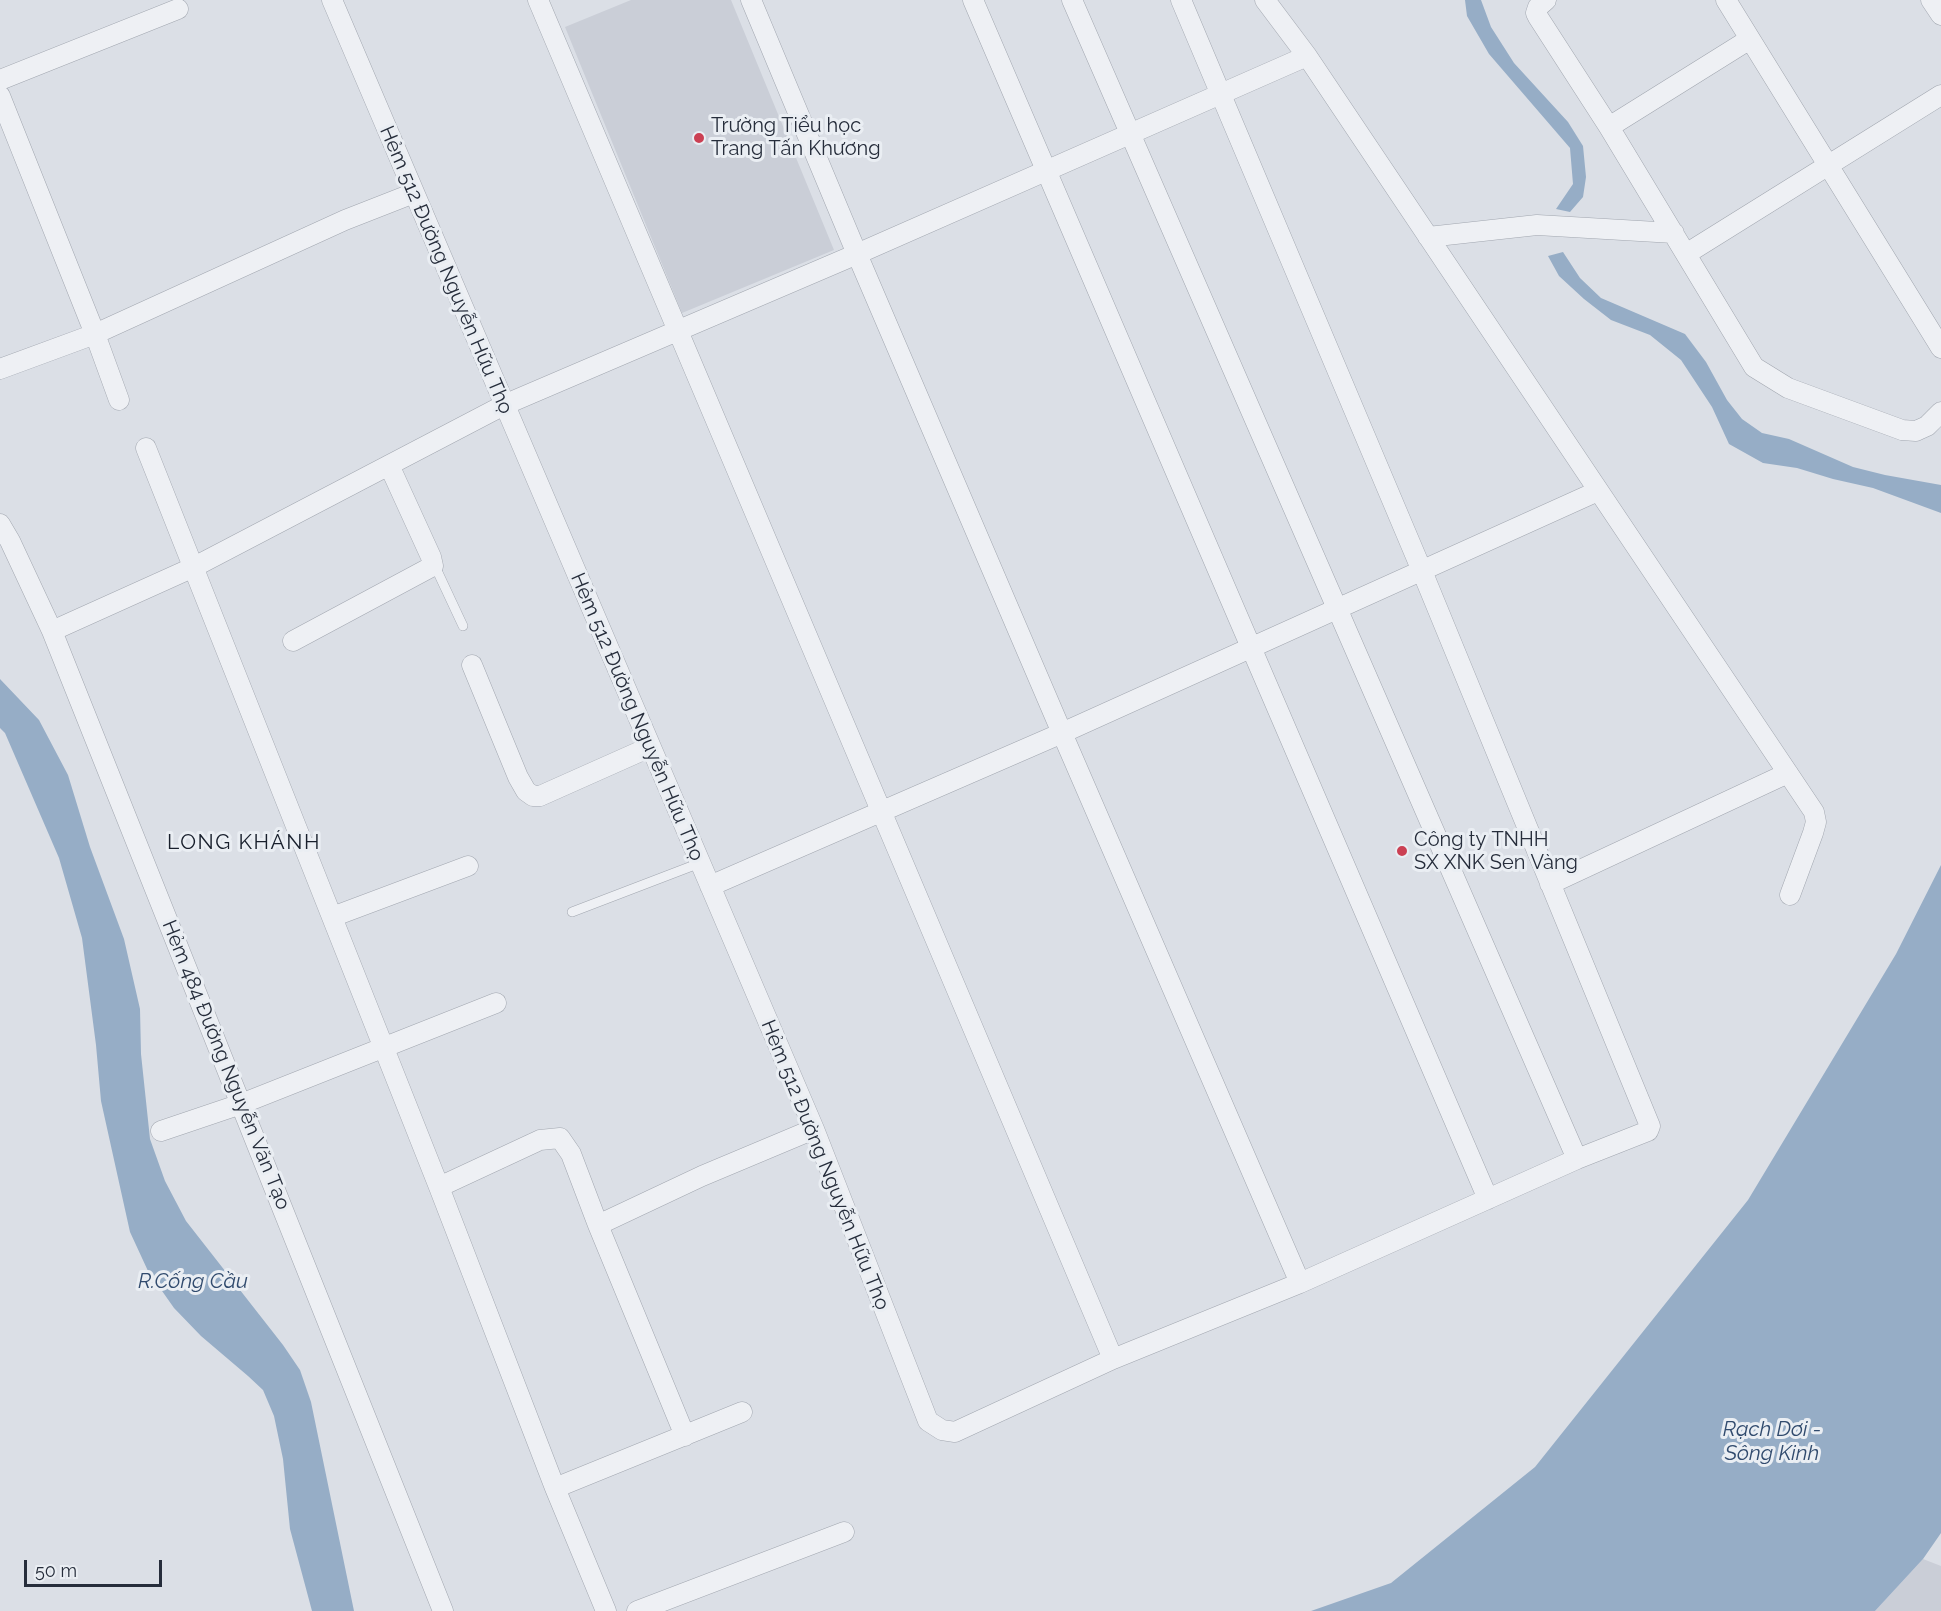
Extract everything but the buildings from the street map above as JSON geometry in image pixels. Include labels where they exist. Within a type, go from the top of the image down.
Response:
[{"type":"street","name":"Hẻm 512 Đường Nguyễn Hữu Thọ","points":[[332,0],[814,1129],[928,1421],[942,1430],[955,1431],[1113,1359]]},
{"type":"street","points":[[538,0],[676,331],[1113,1359],[1300,1283],[1577,1160],[1648,1131],[1650,1126],[1422,571],[1181,0]]},
{"type":"street","points":[[751,0],[857,254],[1300,1283]]},
{"type":"street","points":[[973,0],[1488,1199]]},
{"type":"street","points":[[1072,0],[1577,1160]]},
{"type":"street","points":[[1265,0],[1307,56],[1814,812],[1816,822],[1790,895]]},
{"type":"street","points":[[1546,0],[1538,7],[1536,13],[1674,233],[1754,367],[1788,388],[1902,430],[1916,431],[1927,426],[1941,412]]},
{"type":"street","points":[[1726,0],[1941,348]]},
{"type":"street","points":[[1931,0],[1941,15]]},
{"type":"street","points":[[0,80],[178,9]]},
{"type":"street","points":[[1608,127],[1750,39]]},
{"type":"street","points":[[52,631],[194,567],[504,405],[857,254],[1307,56]]},
{"type":"street","points":[[1686,254],[1941,95]]},
{"type":"street","points":[[0,96],[119,400]]},
{"type":"street","points":[[0,369],[95,334],[345,220],[414,193]]},
{"type":"street","points":[[1428,237],[1537,225],[1674,233]]},
{"type":"street","points":[[146,448],[439,1186],[555,1488],[606,1611]]},
{"type":"street","points":[[293,641],[391,587],[432,568],[434,564],[389,465]]},
{"type":"street","points":[[710,886],[1062,733],[1598,491]]},
{"type":"street","name":"Hẻm 484 Đường Nguyễn Văn Tạo","points":[[0,524],[52,631],[443,1611]]},
{"type":"street","points":[[472,665],[518,777],[526,791],[533,796],[540,796],[650,747]]},
{"type":"street","points":[[1550,884],[1788,773]]},
{"type":"street","points":[[332,917],[468,866]]},
{"type":"street","points":[[161,1131],[242,1104],[496,1003]]},
{"type":"street","points":[[598,1225],[702,1176],[814,1129]]},
{"type":"street","points":[[439,1186],[540,1140],[560,1138],[571,1154],[598,1225],[686,1436]]},
{"type":"street","points":[[555,1488],[742,1412]]},
{"type":"street","points":[[637,1611],[844,1532]]},
{"type":"lane","points":[[434,564],[463,626]]},
{"type":"lane","points":[[572,912],[700,863]]},
{"type":"shaded area","name":"Trường Tiểu học Trang Tấn Khương","points":[[631,0],[731,0],[834,250],[682,313],[565,27]]},
{"type":"shaded area","points":[[1923,1559],[1941,1566],[1941,1611],[1875,1611]]},
{"type":"water","points":[[1465,0],[1481,0],[1491,27],[1514,63],[1568,122],[1583,146],[1586,177],[1583,197],[1570,212],[1556,209],[1573,184],[1570,148],[1489,54],[1467,16]]},
{"type":"water","points":[[1563,252],[1580,278],[1601,298],[1685,334],[1706,362],[1727,400],[1742,419],[1762,433],[1789,439],[1853,467],[1941,485],[1941,513],[1873,488],[1797,468],[1763,463],[1729,444],[1712,407],[1681,360],[1650,335],[1611,320],[1559,276],[1548,256]]},
{"type":"water","name":"R.Cống Cầu","points":[[0,679],[39,720],[68,775],[90,847],[124,939],[140,1009],[141,1054],[150,1139],[165,1181],[186,1221],[300,1370],[311,1402],[354,1611],[312,1611],[290,1529],[283,1459],[274,1416],[263,1390],[201,1336],[174,1308],[148,1271],[130,1232],[101,1101],[82,938],[59,858],[5,733],[0,728]]},
{"type":"water","name":"Rạch Dơi - Sông Kinh","points":[[1941,865],[1941,1533],[1923,1559],[1875,1611],[1311,1611],[1391,1583],[1535,1467],[1748,1200],[1896,954]]},
{"type":"place","name":"Trường Tiểu học Trang Tấn Khương","points":[[699,138]]},
{"type":"place","name":"Công ty TNHH SX XNK Sen Vàng","points":[[1402,851]]},
{"type":"district","name":"LONG KHÁNH","points":[[244,843]]}]
